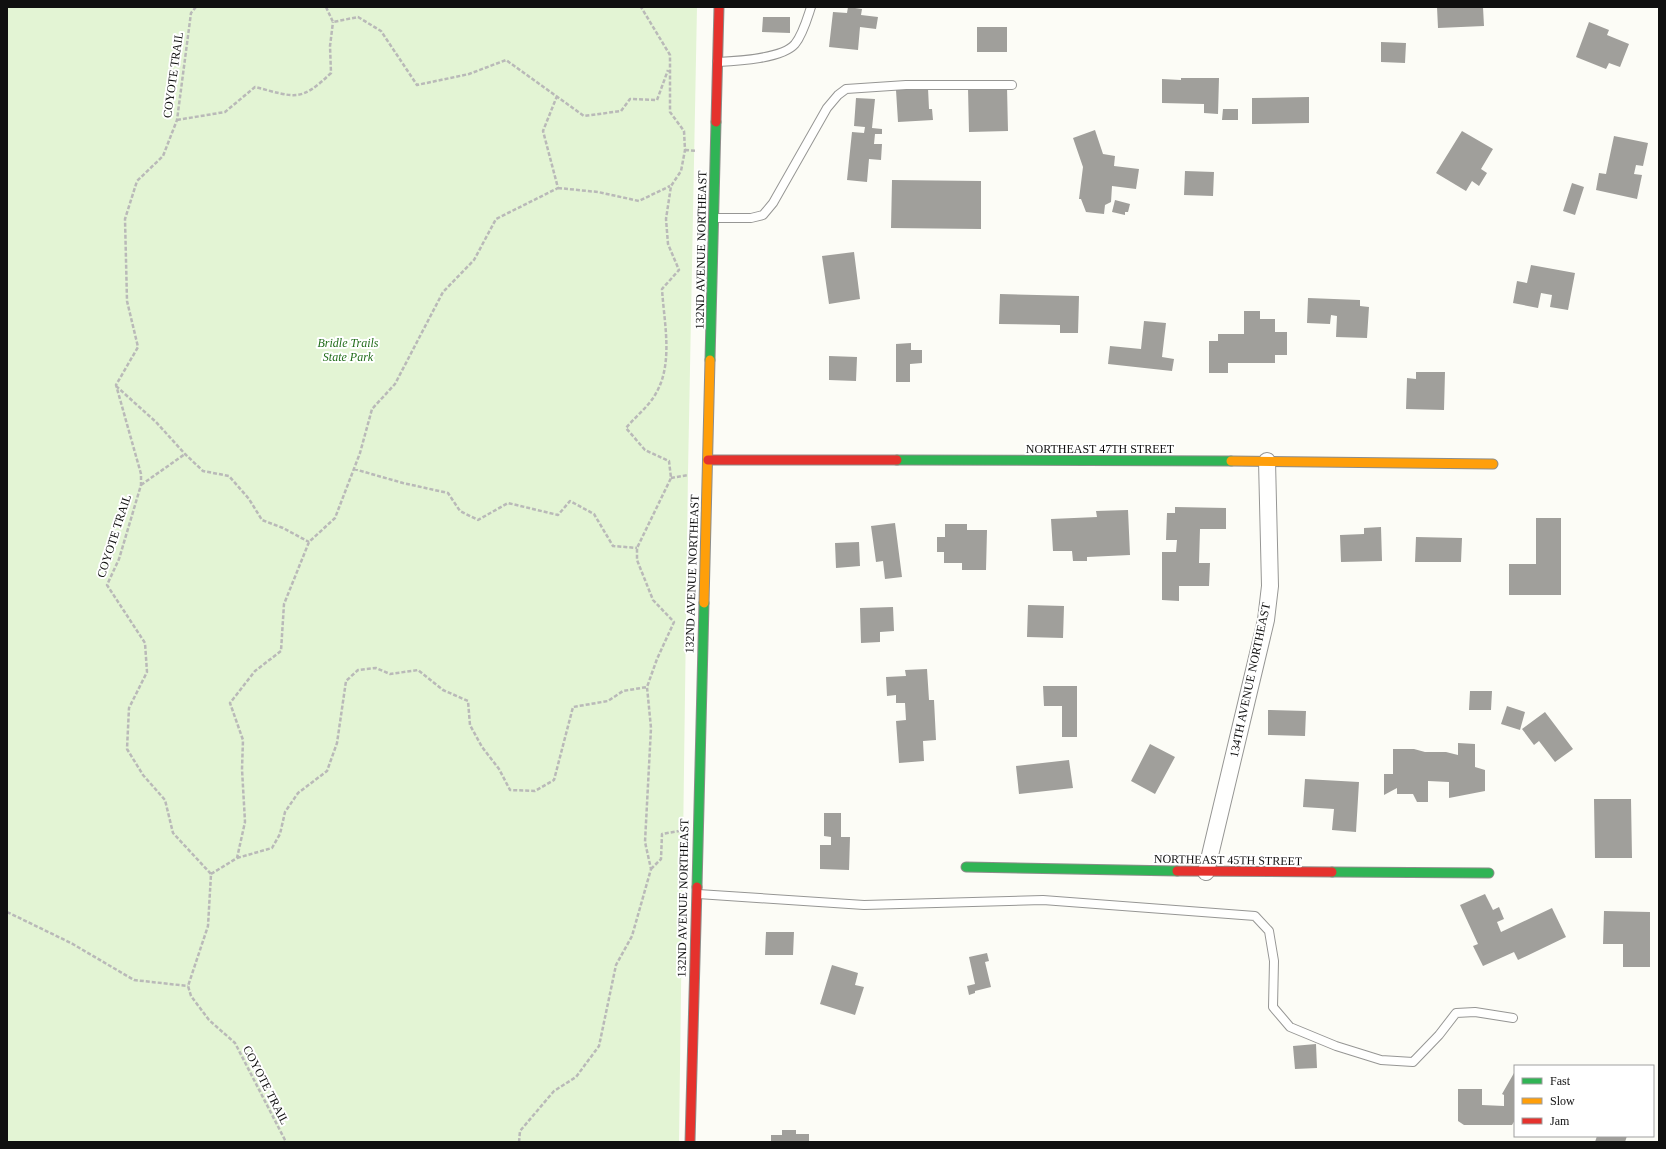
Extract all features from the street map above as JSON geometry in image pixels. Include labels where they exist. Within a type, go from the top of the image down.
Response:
[{"type":"street","name":"132ND AVENUE NORTHEAST","points":[[690,1142],[695,894],[708,460],[719,7]]},
{"type":"street","name":"NORTHEAST 47TH STREET","points":[[708,460],[1267,461],[1493,464]]},
{"type":"street","name":"134TH AVENUE NORTHEAST","points":[[1206,872],[1266,620],[1270,586],[1267,461]]},
{"type":"street","name":"NORTHEAST 45TH STREET","points":[[966,867],[1206,872],[1489,874]]},
{"type":"lane","points":[[717,63],[755,58],[784,51],[794,44],[811,7]]},
{"type":"lane","points":[[714,218],[751,218],[763,215],[773,203],[827,108],[838,95],[846,89],[906,85],[1012,85]]},
{"type":"lane","points":[[695,894],[864,906],[1043,900],[1255,916],[1269,931],[1274,961],[1273,1007],[1290,1027],[1336,1046],[1381,1060],[1413,1062],[1439,1035],[1456,1012],[1475,1012],[1513,1018]]},
{"type":"path","name":"COYOTE TRAIL","points":[[196,7],[191,13],[177,120],[163,156],[137,181],[125,219],[127,301],[138,347],[116,385],[141,474],[141,485],[119,559],[107,585],[145,643],[148,672],[129,708],[127,749],[143,775],[165,800],[174,833],[211,874]]},
{"type":"path","points":[[177,120],[225,112],[255,87],[292,97],[314,90],[331,72],[330,46],[333,22],[326,7]]},
{"type":"path","points":[[237,858],[246,822],[242,769],[243,740],[230,703],[255,672],[281,651],[284,604],[308,542],[335,518],[354,469],[372,409],[395,384],[443,292],[474,260],[496,219],[558,188],[598,192],[639,201],[670,186],[681,172],[685,150],[684,131],[670,112],[670,55],[641,7]]},
{"type":"path","points":[[333,22],[358,17],[381,31],[417,85],[469,74],[506,60],[584,116],[621,111],[630,99],[657,100],[669,68]]},
{"type":"path","points":[[557,96],[544,131],[558,188]]},
{"type":"path","points":[[519,1142],[520,1131],[554,1091],[576,1076],[599,1046],[616,965],[632,936],[651,869],[645,842],[651,728],[647,687],[657,659],[674,622],[653,600],[636,560],[636,548],[671,478],[669,461],[645,450],[626,428],[654,396],[664,375],[666,353],[662,289],[678,270],[668,244],[666,219],[670,186]]},
{"type":"path","points":[[116,385],[156,422],[185,454],[203,471],[229,476],[250,498],[262,520],[283,528],[308,542]]},
{"type":"path","points":[[141,485],[185,454]]},
{"type":"path","points":[[354,469],[403,484],[448,493],[460,511],[478,520],[508,503],[558,515],[570,501],[594,514],[613,546],[636,548]]},
{"type":"path","points":[[671,478],[690,475]]},
{"type":"path","points":[[7,912],[71,943],[134,980],[188,986],[208,926],[211,874],[237,858],[272,848],[280,834],[285,812],[298,793],[327,771],[337,743],[346,681],[358,670],[376,668],[390,674],[418,670],[443,690],[468,701],[470,725],[482,746],[499,769],[510,790],[535,791],[554,780],[573,707],[608,701],[623,691],[647,687]]},
{"type":"path","points":[[651,869],[661,859],[662,834],[697,828]]},
{"type":"path","name":"COYOTE TRAIL","points":[[188,986],[191,996],[209,1020],[234,1043],[286,1142]]},
{"type":"green space","name":"Bridle Trails State Park","points":[[7,7],[697,7],[688,472],[679,1142],[7,1142]]},
{"type":"building","points":[[848,7],[862,9],[861,15],[878,17],[876,29],[860,27],[858,50],[829,47],[833,12],[847,13]]},
{"type":"building","points":[[1437,7],[1483,7],[1484,26],[1438,28]]},
{"type":"building","points":[[763,17],[790,17],[790,33],[762,32]]},
{"type":"building","points":[[1589,22],[1609,30],[1607,35],[1629,44],[1620,67],[1609,63],[1606,69],[1576,57]]},
{"type":"building","points":[[977,27],[1007,27],[1007,52],[977,52]]},
{"type":"building","points":[[1381,42],[1406,43],[1405,63],[1381,62]]},
{"type":"building","points":[[1181,78],[1219,78],[1218,114],[1204,113],[1204,104],[1162,103],[1162,79],[1181,80]]},
{"type":"building","points":[[1007,87],[1008,131],[969,132],[968,88]]},
{"type":"building","points":[[928,88],[929,109],[932,109],[933,120],[898,122],[896,90]]},
{"type":"building","points":[[1309,97],[1309,123],[1252,124],[1252,98]]},
{"type":"building","points":[[856,98],[875,99],[872,128],[882,129],[882,134],[875,134],[874,144],[882,144],[881,160],[869,159],[867,182],[847,180],[852,132],[864,133],[865,127],[854,126]]},
{"type":"building","points":[[1223,109],[1238,109],[1238,120],[1222,120]]},
{"type":"building","points":[[1095,130],[1103,154],[1115,156],[1114,166],[1139,169],[1136,189],[1112,186],[1111,202],[1105,205],[1104,214],[1086,212],[1081,199],[1079,199],[1083,167],[1073,138]]},
{"type":"building","points":[[1462,131],[1493,149],[1481,169],[1487,173],[1479,186],[1472,181],[1466,191],[1436,173]]},
{"type":"building","points":[[1614,136],[1648,143],[1643,166],[1636,165],[1634,174],[1642,175],[1637,199],[1596,190],[1599,173],[1606,174]]},
{"type":"building","points":[[1185,171],[1214,172],[1213,196],[1184,195]]},
{"type":"building","points":[[892,180],[981,181],[981,229],[891,228]]},
{"type":"building","points":[[1572,183],[1584,187],[1575,215],[1563,211]]},
{"type":"building","points":[[1115,200],[1130,204],[1128,212],[1125,212],[1125,215],[1112,212]]},
{"type":"building","points":[[854,252],[860,299],[829,304],[822,256]]},
{"type":"building","points":[[1531,265],[1575,273],[1568,310],[1550,307],[1552,295],[1541,293],[1538,308],[1513,303],[1517,281],[1527,283]]},
{"type":"building","points":[[1000,294],[1079,296],[1078,333],[1060,333],[1060,325],[999,324]]},
{"type":"building","points":[[1308,298],[1360,300],[1360,306],[1369,307],[1367,338],[1336,337],[1337,316],[1331,315],[1330,324],[1307,323]]},
{"type":"building","points":[[1244,311],[1260,311],[1260,319],[1275,319],[1275,332],[1287,332],[1287,355],[1275,355],[1275,363],[1228,363],[1228,373],[1209,373],[1209,341],[1218,341],[1218,334],[1244,334]]},
{"type":"building","points":[[1144,321],[1166,323],[1162,357],[1174,359],[1172,371],[1108,364],[1110,346],[1141,349]]},
{"type":"building","points":[[911,343],[911,350],[922,350],[922,363],[910,364],[910,382],[896,382],[896,344]]},
{"type":"building","points":[[829,356],[857,357],[856,381],[829,380]]},
{"type":"building","points":[[1416,372],[1445,372],[1444,410],[1406,409],[1407,378],[1416,379]]},
{"type":"building","points":[[1175,507],[1226,508],[1226,529],[1200,529],[1199,563],[1210,563],[1209,586],[1179,586],[1179,601],[1162,600],[1162,552],[1176,552],[1177,540],[1166,540],[1167,513],[1175,513]]},
{"type":"building","points":[[1128,510],[1130,555],[1087,557],[1087,561],[1073,561],[1072,551],[1053,551],[1051,519],[1097,517],[1096,511]]},
{"type":"building","points":[[1536,518],[1561,518],[1561,595],[1509,595],[1509,564],[1536,564]]},
{"type":"building","points":[[895,523],[902,577],[885,579],[883,561],[876,562],[871,526]]},
{"type":"building","points":[[945,524],[967,524],[967,530],[987,530],[986,570],[962,570],[962,563],[944,563],[944,552],[937,552],[937,537],[945,537]]},
{"type":"building","points":[[1381,527],[1382,561],[1341,562],[1340,535],[1364,534],[1364,528]]},
{"type":"building","points":[[1416,537],[1462,538],[1461,562],[1415,562]]},
{"type":"building","points":[[859,542],[860,566],[836,568],[835,543]]},
{"type":"building","points":[[1028,605],[1064,606],[1063,638],[1027,637]]},
{"type":"building","points":[[893,607],[894,631],[880,632],[880,642],[861,643],[860,608]]},
{"type":"building","points":[[927,669],[929,700],[934,700],[936,740],[923,741],[924,761],[899,763],[896,721],[906,720],[905,703],[896,703],[896,695],[887,696],[886,677],[906,676],[905,670]]},
{"type":"building","points":[[1043,686],[1077,686],[1077,737],[1062,737],[1062,706],[1044,706]]},
{"type":"building","points":[[1470,691],[1492,691],[1491,710],[1469,710]]},
{"type":"building","points":[[1507,706],[1525,712],[1520,730],[1501,724]]},
{"type":"building","points":[[1268,710],[1306,711],[1305,736],[1268,735]]},
{"type":"building","points":[[1545,712],[1573,749],[1555,762],[1539,741],[1534,745],[1522,729]]},
{"type":"building","points":[[1458,743],[1475,744],[1475,767],[1485,770],[1485,791],[1449,798],[1449,782],[1428,781],[1428,802],[1417,802],[1413,794],[1397,794],[1397,788],[1384,795],[1384,774],[1393,774],[1393,749],[1414,749],[1425,752],[1446,752],[1458,755]]},
{"type":"building","points":[[1150,744],[1175,757],[1155,794],[1131,781]]},
{"type":"building","points":[[1069,760],[1073,788],[1019,794],[1016,766]]},
{"type":"building","points":[[1305,779],[1359,782],[1356,832],[1332,830],[1334,809],[1303,807]]},
{"type":"building","points":[[1594,799],[1631,799],[1632,858],[1595,858]]},
{"type":"building","points":[[824,813],[841,813],[841,837],[850,837],[849,870],[820,869],[820,845],[831,845],[831,837],[824,836]]},
{"type":"building","points":[[1485,894],[1493,910],[1499,907],[1504,919],[1497,922],[1501,932],[1552,908],[1566,937],[1518,960],[1514,952],[1483,966],[1473,946],[1478,944],[1460,905]]},
{"type":"building","points":[[1604,911],[1650,912],[1650,967],[1623,967],[1623,944],[1603,944]]},
{"type":"building","points":[[766,932],[794,932],[793,955],[765,955]]},
{"type":"building","points":[[987,953],[989,961],[985,962],[991,987],[975,991],[975,993],[969,995],[967,986],[975,984],[969,957]]},
{"type":"building","points":[[832,965],[858,973],[855,985],[864,987],[855,1015],[820,1004]]},
{"type":"building","points":[[1316,1044],[1317,1068],[1295,1069],[1293,1046]]},
{"type":"building","points":[[1514,1073],[1514,1122],[1512,1125],[1464,1125],[1458,1121],[1458,1089],[1482,1089],[1482,1105],[1504,1106],[1504,1095],[1502,1094]]},
{"type":"building","points":[[782,1130],[796,1130],[796,1134],[809,1134],[809,1142],[771,1142],[771,1135],[782,1135]]},
{"type":"building","points":[[1597,1137],[1627,1137],[1625,1142],[1595,1142]]},
{"type":"traffic: fast","points":[[710,360],[716,122]]},
{"type":"traffic: fast","points":[[897,460],[1231,461]]},
{"type":"traffic: fast","points":[[697,887],[704,603]]},
{"type":"traffic: fast","points":[[966,867],[1177,871]]},
{"type":"traffic: fast","points":[[1332,872],[1489,873]]},
{"type":"traffic: slow","points":[[704,603],[710,360]]},
{"type":"traffic: slow","points":[[1231,461],[1493,464]]},
{"type":"traffic: jam","points":[[716,122],[719,7]]},
{"type":"traffic: jam","points":[[708,460],[897,460]]},
{"type":"traffic: jam","points":[[1177,871],[1332,872]]},
{"type":"traffic: jam","points":[[690,1142],[697,887]]}]
